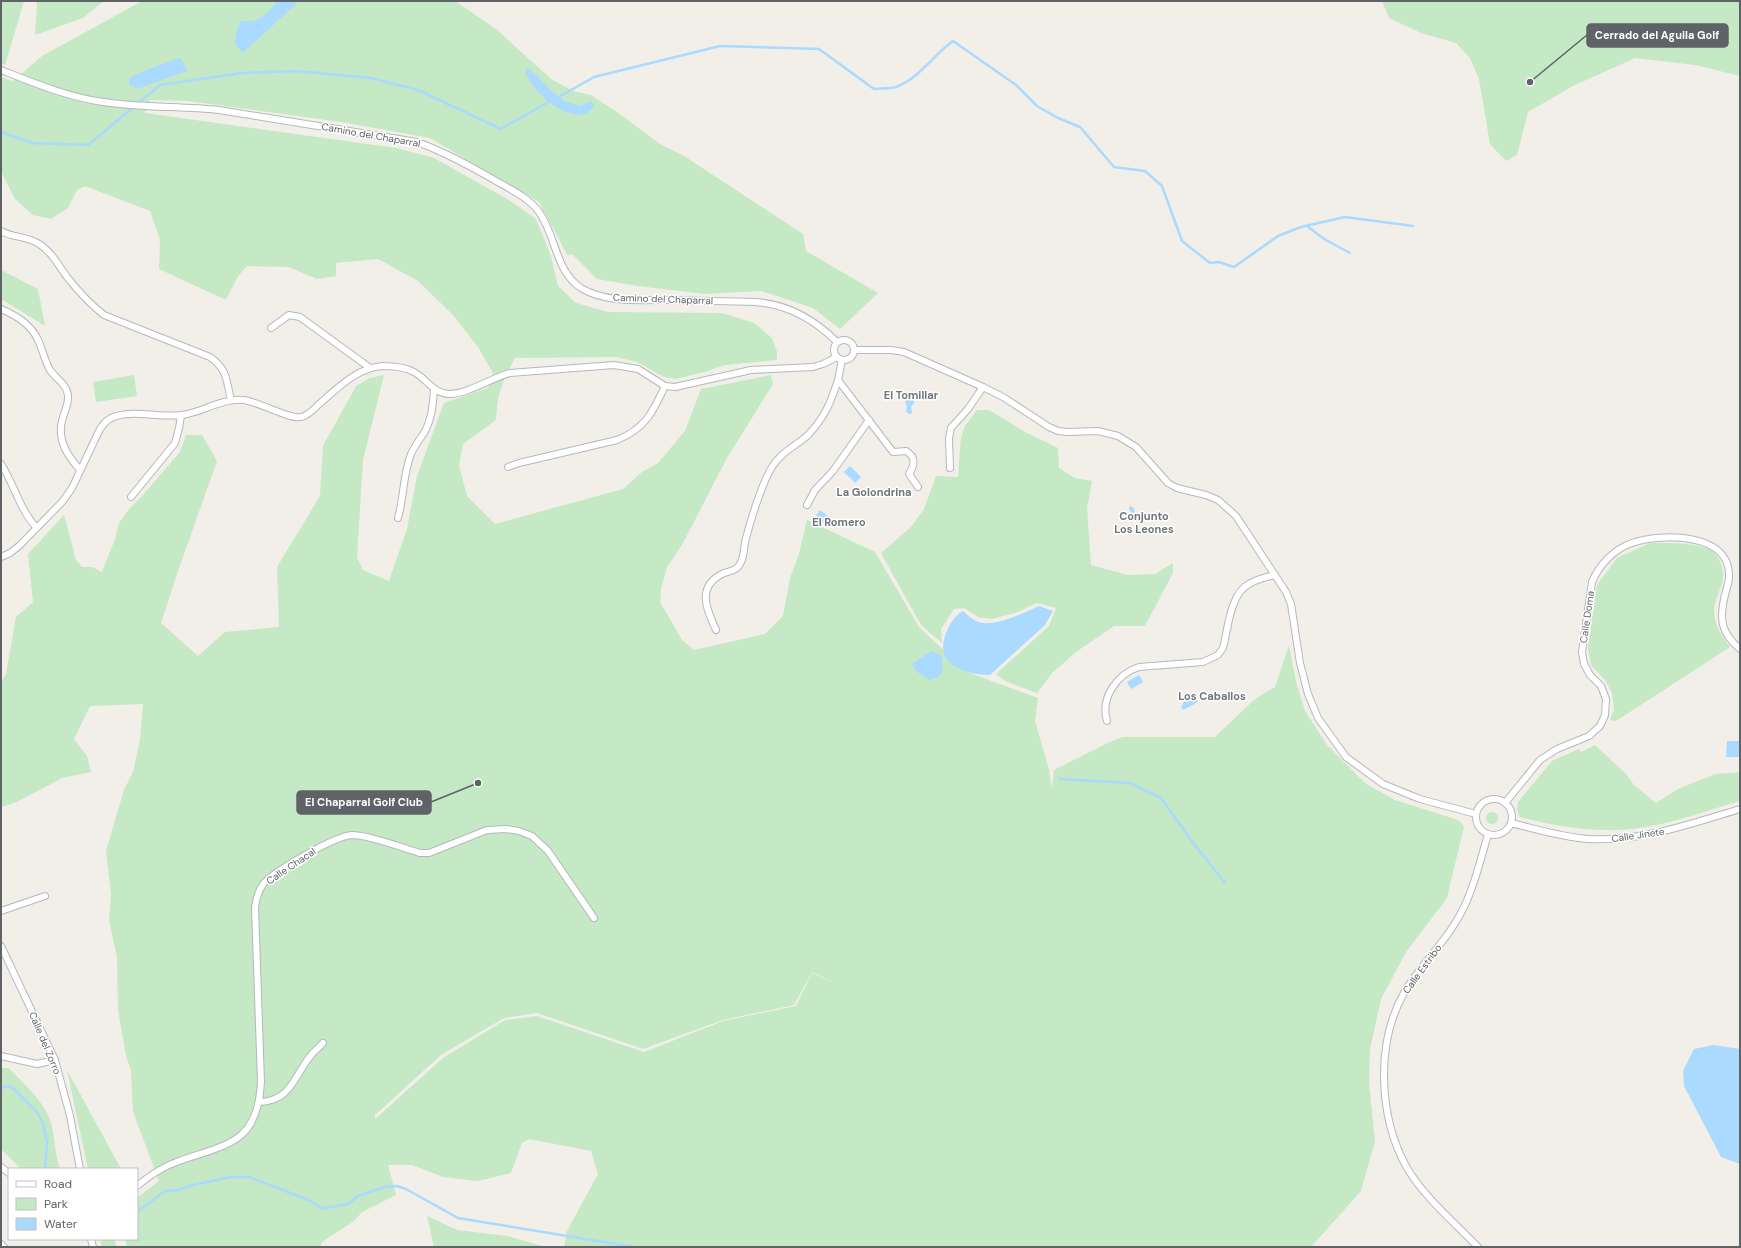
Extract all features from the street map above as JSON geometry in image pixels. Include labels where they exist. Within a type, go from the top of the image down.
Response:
[{"type":"street","name":"Camino del Chaparral","points":[[1,70],[60,92],[103,102],[219,110],[417,142],[444,152],[459,160],[505,186],[532,204],[545,220],[566,273],[580,287],[589,292],[599,296],[628,299],[755,302],[775,304],[786,307],[805,316],[827,332],[837,342]]},
{"type":"street","points":[[1,231],[32,240],[46,249],[87,300],[104,315],[210,357],[220,364],[225,374],[231,400]]},
{"type":"street","points":[[1,309],[20,318],[32,330],[38,340],[45,363],[65,388],[68,402],[60,434],[65,449],[80,470]]},
{"type":"street","points":[[271,328],[289,315],[300,317],[370,368]]},
{"type":"street","points":[[1,557],[10,553],[19,546],[63,501],[72,488],[105,421],[109,418],[122,414],[181,416],[231,400],[258,403],[293,417],[301,417],[310,413],[351,378],[370,368],[382,366],[406,368],[416,373],[439,392],[456,393],[510,373],[614,365],[638,370],[665,386],[675,387],[752,370],[813,367],[839,358],[851,358],[854,350],[850,341],[843,339],[837,342],[834,348],[839,358],[838,380],[829,408],[807,436],[779,457],[771,468],[749,529],[742,561],[739,566],[713,580],[708,587],[705,597],[706,605],[716,630]]},
{"type":"street","points":[[854,350],[891,350],[904,352],[983,387],[1058,431],[1068,432],[1088,430],[1109,433],[1136,447],[1168,483],[1177,488],[1206,495],[1227,507],[1236,516],[1286,592],[1291,604],[1300,662],[1308,694],[1318,718],[1346,757],[1383,784],[1420,799],[1476,814]]},
{"type":"street","points":[[838,380],[893,452],[906,451],[912,456],[914,468],[909,474],[918,487]]},
{"type":"street","points":[[508,467],[518,463],[628,436],[638,429],[654,410],[665,386]]},
{"type":"street","points":[[950,468],[949,438],[951,428],[968,409],[983,387]]},
{"type":"street","points":[[398,518],[402,507],[407,467],[411,454],[424,432],[430,418],[433,406],[434,389]]},
{"type":"street","points":[[131,497],[175,443],[181,416]]},
{"type":"street","points":[[808,505],[815,490],[833,471],[869,420]]},
{"type":"street","points":[[1,464],[29,519],[36,527]]},
{"type":"street","name":"Calle Doma","points":[[1505,803],[1540,760],[1557,748],[1589,736],[1600,726],[1605,715],[1606,699],[1601,686],[1590,675],[1584,664],[1582,652],[1592,582],[1604,562],[1618,550],[1630,543],[1643,539],[1669,537],[1682,537],[1706,543],[1714,547],[1722,555],[1728,567],[1730,578],[1721,616],[1723,627],[1728,637],[1740,649]]},
{"type":"street","points":[[1107,721],[1105,714],[1108,696],[1113,686],[1121,676],[1129,670],[1138,667],[1203,662],[1218,655],[1224,648],[1235,598],[1240,591],[1248,584],[1276,575]]},
{"type":"street","points":[[1494,799],[1505,803],[1511,813],[1511,824],[1499,835],[1488,835],[1480,829],[1477,824],[1476,814],[1478,808],[1487,800],[1494,799]]},
{"type":"street","name":"Calle Jinete","points":[[1511,824],[1588,839],[1622,839],[1658,833],[1740,809]]},
{"type":"street","name":"Calle Chacal","points":[[138,1185],[156,1172],[178,1162],[219,1149],[232,1142],[250,1126],[255,1117],[259,1102],[261,1082],[255,908],[256,899],[259,890],[272,877],[325,844],[352,835],[362,836],[420,853],[430,854],[487,830],[506,829],[519,831],[532,836],[548,852],[594,918]]},
{"type":"street","name":"Calle Estribo","points":[[1478,1247],[1434,1203],[1407,1168],[1389,1123],[1385,1100],[1384,1074],[1385,1051],[1390,1028],[1403,995],[1415,975],[1450,931],[1463,910],[1474,882],[1488,835]]},
{"type":"street","points":[[1,911],[45,896]]},
{"type":"street","name":"Calle del Zorro","points":[[1,946],[55,1060],[70,1116],[80,1168]]},
{"type":"street","points":[[259,1102],[271,1102],[282,1096],[291,1086],[312,1054],[324,1043]]},
{"type":"street","points":[[1,1056],[37,1064],[55,1060]]},
{"type":"street","points":[[1,1176],[5,1170]]},
{"type":"street","points":[[1,1244],[4,1247]]},
{"type":"green space","points":[[1,1],[24,1],[5,65],[1,63]]},
{"type":"green space","points":[[36,1],[104,1],[83,18],[35,35]]},
{"type":"green space","points":[[142,1],[455,1],[496,29],[551,79],[573,91],[591,95],[617,112],[660,144],[684,156],[803,234],[806,251],[878,293],[840,329],[813,308],[761,291],[705,294],[638,286],[597,279],[572,254],[568,256],[539,202],[430,138],[341,122],[188,101],[150,100],[145,113],[396,148],[434,158],[509,200],[536,219],[551,256],[558,286],[576,303],[608,312],[722,313],[754,323],[772,338],[777,352],[777,360],[725,365],[676,379],[664,377],[637,362],[616,357],[515,358],[501,388],[496,420],[463,444],[459,466],[467,496],[495,524],[623,489],[642,472],[658,463],[685,431],[701,389],[771,375],[773,384],[727,458],[683,543],[667,567],[661,589],[660,602],[682,640],[694,650],[765,634],[783,616],[790,578],[799,554],[807,520],[875,552],[919,627],[967,672],[1038,698],[1035,721],[1049,770],[1052,789],[1054,770],[1123,737],[1215,737],[1255,699],[1275,687],[1289,645],[1296,682],[1305,711],[1327,745],[1366,784],[1395,800],[1458,820],[1464,826],[1447,898],[1406,952],[1381,999],[1370,1049],[1369,1083],[1375,1141],[1361,1191],[1311,1247],[564,1247],[567,1231],[598,1174],[591,1151],[529,1139],[522,1143],[511,1173],[478,1181],[443,1177],[412,1165],[388,1165],[396,1195],[362,1212],[354,1221],[322,1242],[320,1247],[127,1247],[125,1240],[138,1240],[138,1197],[159,1181],[133,1112],[131,1070],[126,1056],[118,1010],[117,957],[109,920],[111,894],[106,851],[124,790],[133,772],[140,740],[143,704],[90,706],[74,739],[87,756],[91,772],[62,778],[17,802],[1,807],[1,682],[6,674],[16,617],[33,602],[28,554],[64,515],[76,560],[82,567],[92,567],[102,572],[115,539],[119,523],[129,509],[180,452],[186,435],[202,435],[217,461],[161,623],[198,656],[225,632],[279,627],[277,567],[320,496],[323,446],[356,386],[370,378],[384,375],[363,460],[357,557],[363,570],[389,581],[407,529],[417,476],[444,403],[488,388],[493,373],[478,347],[454,316],[418,281],[378,259],[336,263],[336,276],[317,279],[289,267],[247,266],[238,276],[226,300],[159,269],[160,240],[150,211],[85,186],[77,190],[68,208],[51,219],[33,215],[15,199],[1,171],[1,77],[13,81],[42,56]],"holes":[[[812,972],[838,985],[812,973],[796,1006],[723,1021],[644,1052],[537,1016],[505,1020],[443,1058],[375,1119],[375,1115],[441,1055],[504,1018],[537,1013],[643,1049],[723,1020],[794,1005]]]},
{"type":"green space","points":[[1382,1],[1740,1],[1740,76],[1695,65],[1635,58],[1573,86],[1528,112],[1517,155],[1506,161],[1490,144],[1479,79],[1470,58],[1456,43],[1421,33],[1389,18]]},
{"type":"green space","points":[[1,270],[38,289],[45,326],[1,299]]},
{"type":"green space","points":[[134,375],[137,396],[96,402],[93,382]]},
{"type":"green space","points":[[977,410],[989,410],[1025,432],[1058,448],[1059,468],[1075,478],[1092,481],[1087,508],[1091,565],[1128,575],[1155,574],[1173,563],[1173,573],[1145,626],[1114,626],[1076,652],[1052,673],[1037,693],[1005,681],[996,674],[1049,626],[1056,608],[1037,603],[1015,613],[992,619],[978,617],[964,608],[954,609],[941,629],[942,643],[921,625],[881,553],[911,527],[924,509],[936,476],[958,477],[961,437],[965,426]]},
{"type":"green space","points":[[1650,543],[1679,543],[1694,545],[1712,551],[1718,557],[1722,566],[1723,579],[1715,603],[1714,612],[1719,631],[1730,647],[1616,721],[1610,720],[1614,710],[1612,693],[1605,680],[1591,665],[1588,648],[1597,585],[1617,558]]},
{"type":"green space","points":[[1595,745],[1626,774],[1634,785],[1656,803],[1678,789],[1715,774],[1740,772],[1740,801],[1667,823],[1623,830],[1588,829],[1554,825],[1520,817],[1517,810],[1518,802],[1552,761],[1579,749],[1581,752]]},
{"type":"green space","points":[[1494,812],[1497,813],[1497,823],[1490,824],[1487,823],[1486,816],[1487,813]]},
{"type":"green space","points":[[1,1068],[9,1068],[28,1087],[46,1111],[52,1127],[60,1168],[20,1168],[1,1149]]},
{"type":"green space","points":[[67,1070],[120,1168],[88,1168]]},
{"type":"green space","points":[[427,1216],[457,1230],[507,1236],[545,1247],[434,1247]]},
{"type":"green space","points":[[100,1240],[114,1240],[117,1247],[102,1247]]},
{"type":"water","points":[[278,1],[292,1],[297,4],[242,52],[235,44],[240,21],[253,21],[262,17]]},
{"type":"water","points":[[181,58],[187,71],[137,89],[129,84],[129,79],[137,74]]},
{"type":"water","points":[[530,69],[564,101],[580,106],[588,102],[591,102],[594,105],[589,111],[582,114],[575,114],[559,109],[545,99],[534,87],[525,73]]},
{"type":"water","points":[[908,398],[914,400],[911,407],[912,413],[910,414],[906,412],[907,407],[905,402]]},
{"type":"water","points":[[850,466],[861,477],[855,483],[844,472]]},
{"type":"water","points":[[1130,506],[1134,508],[1135,514],[1138,516],[1138,520],[1133,518],[1129,508]]},
{"type":"water","points":[[820,510],[832,519],[827,526],[815,517]]},
{"type":"water","points":[[1039,606],[1053,611],[1045,625],[990,675],[974,674],[964,671],[949,662],[945,657],[943,650],[944,642],[949,627],[953,620],[963,611],[976,621],[990,623],[1008,619]]},
{"type":"water","points":[[931,651],[941,655],[943,668],[938,677],[929,680],[916,671],[912,664]]},
{"type":"water","points":[[1139,675],[1143,682],[1131,689],[1127,682]]},
{"type":"water","points":[[1197,698],[1198,702],[1183,710],[1181,707],[1185,700]]},
{"type":"water","points":[[1727,741],[1739,741],[1740,757],[1726,757]]},
{"type":"water","points":[[1714,1045],[1740,1049],[1740,1164],[1721,1157],[1684,1086],[1683,1071],[1694,1049]]},
{"type":"waterway","points":[[557,98],[594,77],[720,46],[819,49],[874,89],[891,88],[905,83],[912,78],[953,41],[1016,85],[1037,106],[1058,118],[1080,127],[1114,167],[1145,171],[1162,186],[1182,241],[1210,263],[1219,262],[1234,267],[1278,236],[1301,227],[1345,217],[1413,226]]},
{"type":"waterway","points":[[1,132],[32,143],[88,145],[160,85],[242,73],[296,71],[371,78],[418,90],[501,129],[552,100]]},
{"type":"waterway","points":[[1307,226],[1324,239],[1350,253]]},
{"type":"waterway","points":[[1060,779],[1130,783],[1161,798],[1193,843],[1225,883]]},
{"type":"waterway","points":[[1,1088],[8,1086],[13,1088],[37,1112],[43,1123],[47,1142],[45,1168]]},
{"type":"waterway","points":[[138,1211],[165,1191],[178,1190],[193,1185],[231,1177],[249,1177],[311,1201],[321,1208],[348,1204],[358,1196],[384,1187],[397,1186],[406,1189],[458,1218],[634,1247]]},
{"type":"place","name":"Cerrado del Aguila Golf","points":[[1530,82]]},
{"type":"place","name":"El Chaparral Golf Club","points":[[478,783]]},
{"type":"district","name":"El Tomillar","points":[[911,395]]},
{"type":"district","name":"La Golondrina","points":[[874,492]]},
{"type":"district","name":"El Romero","points":[[839,522]]},
{"type":"district","name":"Conjunto Los Leones","points":[[1144,522]]},
{"type":"district","name":"Los Caballos","points":[[1212,696]]}]
